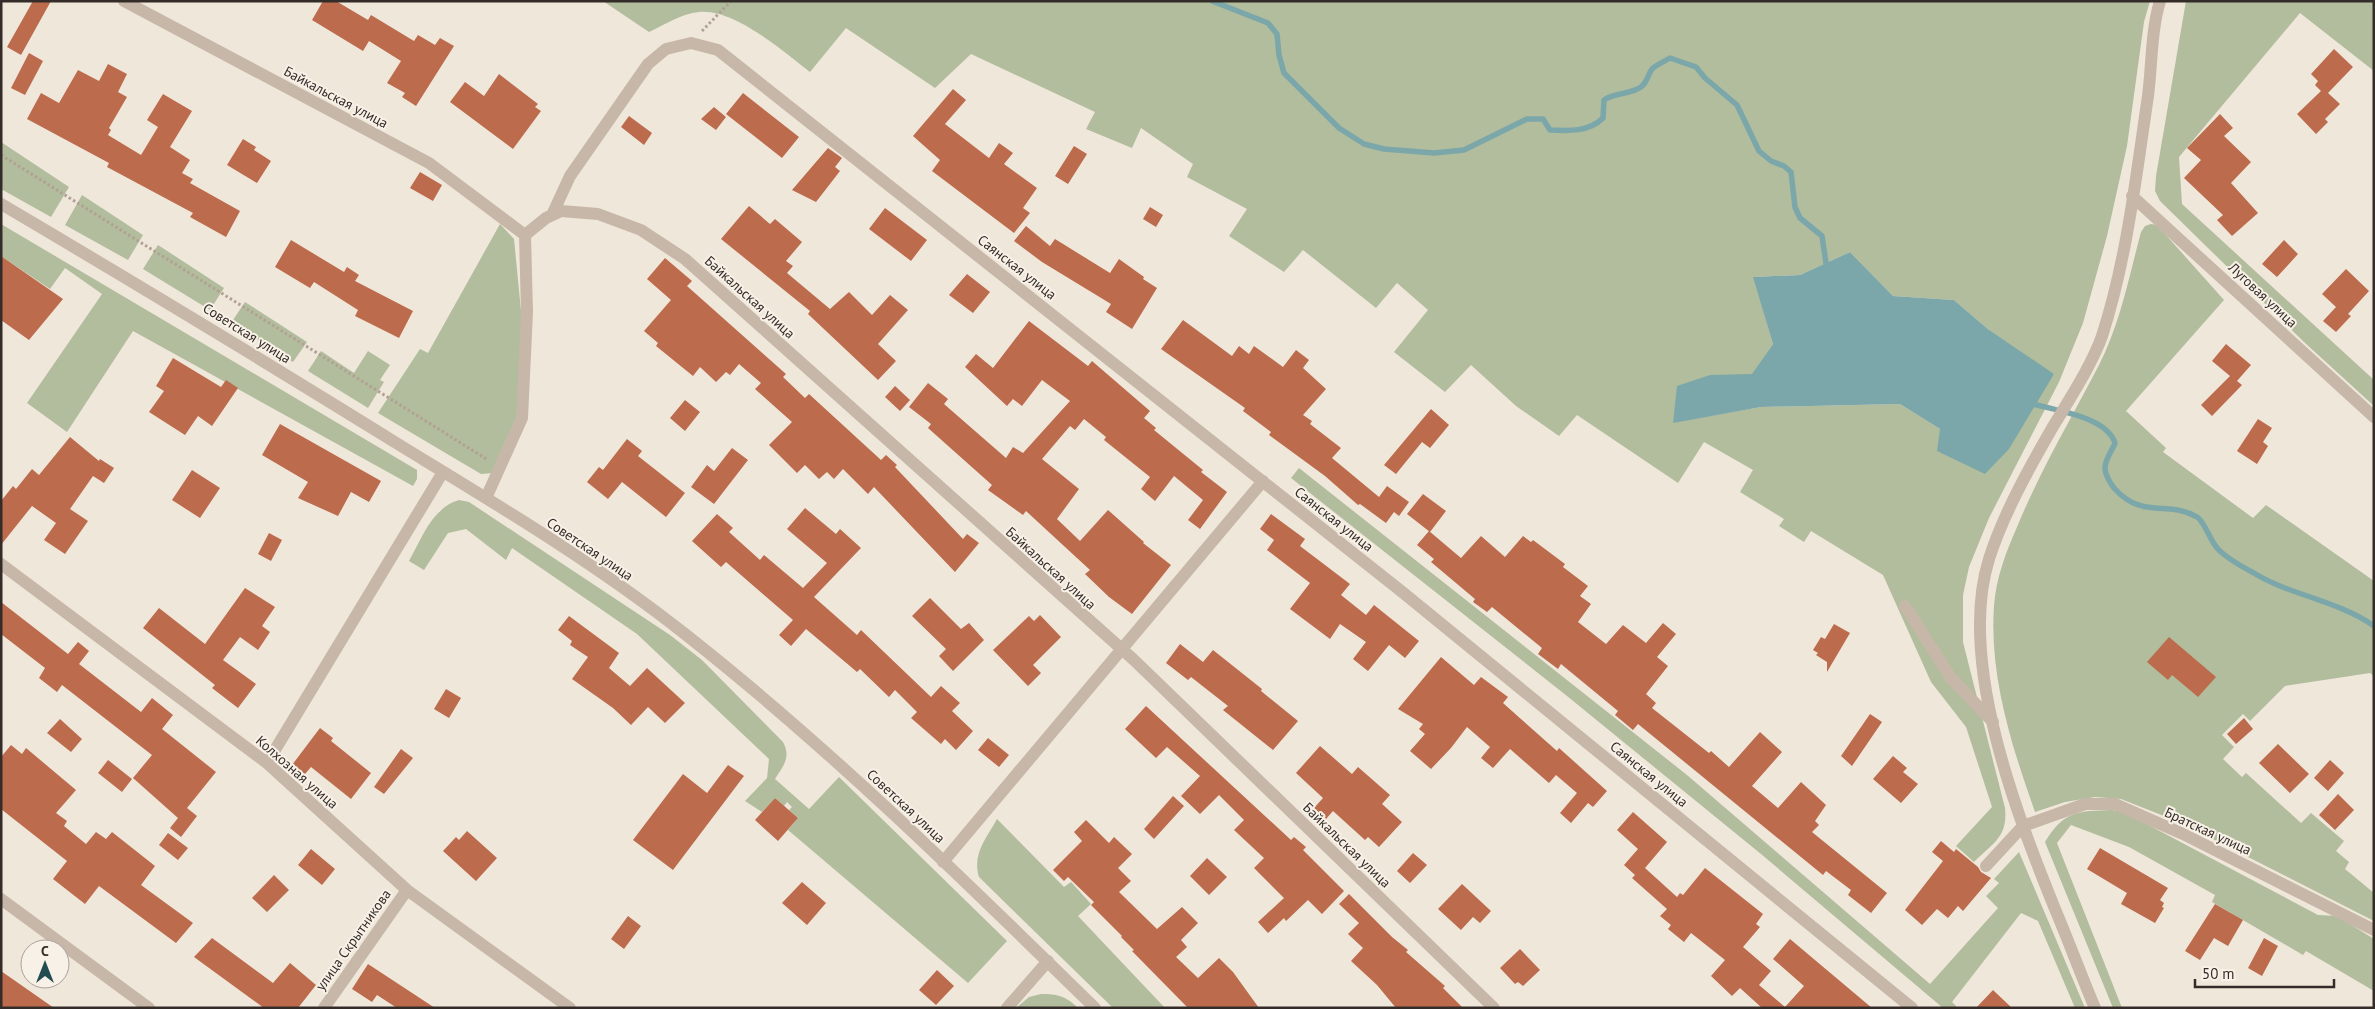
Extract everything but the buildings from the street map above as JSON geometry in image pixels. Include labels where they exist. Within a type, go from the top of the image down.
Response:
[{"type":"street","name":"Байкальская улица","points":[[124,1],[429,163],[525,234]]},
{"type":"street","points":[[2095,1008],[2023,826],[2001,761],[1993,722],[1982,645],[1981,603],[1989,560],[2007,516],[2040,450],[2101,339],[2122,261],[2160,1]]},
{"type":"street","points":[[486,498],[522,418],[527,312],[525,234],[552,215],[570,176],[648,64],[666,49],[691,43]]},
{"type":"street","name":"Саянская улица","points":[[691,43],[718,50],[733,61],[1402,591],[1912,1008]]},
{"type":"street","name":"Луговая улица","points":[[2132,196],[2374,417]]},
{"type":"street","name":"Советская улица","points":[[1,204],[209,327],[486,498],[616,583],[685,634],[843,767],[1095,1008]]},
{"type":"street","name":"Байкальская улица","points":[[552,215],[561,211],[598,214],[641,230],[685,259],[1141,667],[1494,1008]]},
{"type":"street","points":[[267,763],[443,472]]},
{"type":"street","points":[[943,862],[1263,482]]},
{"type":"street","name":"Колхозная улица","points":[[1,564],[267,763],[407,890],[570,1008]]},
{"type":"street","points":[[1905,606],[1951,678],[1993,722]]},
{"type":"street","name":"Братская улица","points":[[2023,826],[2085,804],[2115,804],[2183,834],[2374,930]]},
{"type":"street","points":[[1986,866],[2023,826]]},
{"type":"street","name":"улица Скрытникова","points":[[324,1008],[407,890]]},
{"type":"street","points":[[1,898],[149,1008]]},
{"type":"street","points":[[1007,1008],[1048,961]]},
{"type":"path","points":[[691,43],[731,1]]},
{"type":"path","points":[[1,155],[500,468]]},
{"type":"green space","points":[[603,1],[2150,1],[2144,22],[2127,146],[2107,236],[2083,323],[2059,382],[1989,518],[1969,567],[1963,595],[1963,642],[2005,808],[2002,833],[1974,862],[1956,846],[1992,807],[1966,727],[1931,682],[1883,575],[1811,531],[1804,542],[1779,526],[1784,519],[1740,492],[1753,470],[1704,442],[1678,483],[1577,415],[1559,436],[1516,406],[1471,365],[1445,392],[1394,352],[1428,310],[1397,283],[1376,308],[1303,250],[1284,272],[1229,236],[1247,209],[1187,177],[1193,164],[1141,128],[1132,148],[1086,129],[1095,112],[971,54],[935,88],[846,28],[810,72],[758,33],[743,24],[713,13],[699,12],[686,15],[649,32]],"holes":[[[1850,252],[1893,296],[1954,300],[1989,330],[1940,429],[1900,404],[1761,407],[1673,422],[1710,375],[1752,375],[1773,344],[1754,277],[1800,275]]]},
{"type":"green space","points":[[2186,1],[2374,1],[2374,71],[2300,13],[2179,157],[2182,204],[2374,380],[2374,406],[2304,342],[2160,201],[2155,191]]},
{"type":"green space","points":[[1,142],[69,187],[51,217],[1,189]]},
{"type":"green space","points":[[82,195],[143,235],[128,260],[65,225]]},
{"type":"green space","points":[[1,224],[417,470],[417,479],[413,486],[133,331],[67,432],[27,403],[102,294],[65,268],[50,289],[1,256]]},
{"type":"green space","points":[[500,224],[514,239],[526,362],[524,401],[493,473],[481,474],[378,413],[420,349],[428,353]]},
{"type":"green space","points":[[2157,225],[2224,300],[2126,411],[2166,448],[2163,452],[2253,518],[2266,505],[2374,581],[2374,676],[2370,673],[2285,686],[2250,721],[2243,714],[2222,735],[2234,747],[2223,759],[2242,777],[2246,773],[2301,823],[2311,813],[2344,841],[2336,851],[2349,862],[2345,869],[2374,893],[2374,921],[2179,822],[2121,799],[2095,797],[2065,802],[2035,812],[2018,762],[2004,711],[1995,659],[1994,606],[1999,575],[2026,506],[2099,365],[2113,333],[2141,232],[2145,226]]},
{"type":"green space","points":[[158,245],[224,288],[210,310],[143,269]]},
{"type":"green space","points":[[245,302],[307,342],[293,362],[231,323]]},
{"type":"green space","points":[[321,351],[354,373],[368,351],[390,365],[380,380],[384,382],[368,408],[308,371]]},
{"type":"green space","points":[[1299,468],[1687,775],[1930,984],[1998,908],[1986,896],[1999,883],[1994,879],[2019,852],[2085,1008],[2075,1008],[2038,921],[2021,913],[1952,1002],[1958,1008],[1943,1008],[1761,854],[1567,696],[1291,478]]},
{"type":"green space","points":[[459,500],[469,502],[670,635],[702,660],[783,742],[786,757],[784,765],[775,779],[809,809],[839,777],[1007,941],[968,983],[788,830],[798,818],[789,810],[792,807],[787,802],[784,806],[775,798],[762,812],[745,801],[767,778],[769,759],[637,634],[512,548],[506,560],[466,529],[448,533],[424,570],[409,561],[423,534],[435,517],[450,504]]},
{"type":"green space","points":[[2112,810],[2124,812],[2318,915],[2337,916],[2374,939],[2374,991],[2306,951],[2303,955],[2212,902],[2215,895],[2129,847],[2071,825],[2057,843],[2122,1008],[2113,1008],[2045,842],[2059,824],[2072,815],[2080,812]]},
{"type":"green space","points":[[997,819],[1064,887],[1071,882],[1091,904],[1078,916],[1165,1008],[1113,1008],[979,877],[977,861],[981,847]]},
{"type":"green space","points":[[1041,994],[1061,996],[1078,1008],[1016,1008],[1029,997]]},
{"type":"water","points":[[1850,252],[1893,296],[1954,300],[1989,330],[2054,374],[2009,449],[1985,474],[1937,451],[1940,429],[1900,404],[1761,407],[1673,423],[1677,386],[1710,375],[1752,374],[1773,344],[1753,277],[1800,275]]},
{"type":"waterway","points":[[1212,1],[1268,23],[1277,34],[1279,55],[1284,73],[1339,128],[1364,144],[1384,149],[1434,153],[1464,150],[1527,119],[1543,119],[1550,130],[1585,128],[1603,118],[1604,100],[1641,87],[1653,68],[1670,58],[1696,67],[1705,78],[1737,105],[1759,151],[1771,161],[1784,166],[1791,172],[1795,207],[1800,218],[1822,236],[1827,270]]},
{"type":"waterway","points":[[2030,403],[2066,412],[2091,421],[2101,426],[2110,434],[2115,443],[2106,461],[2105,470],[2112,486],[2124,498],[2145,507],[2176,510],[2197,517],[2203,523],[2215,546],[2234,562],[2282,587],[2345,610],[2374,626]]}]
